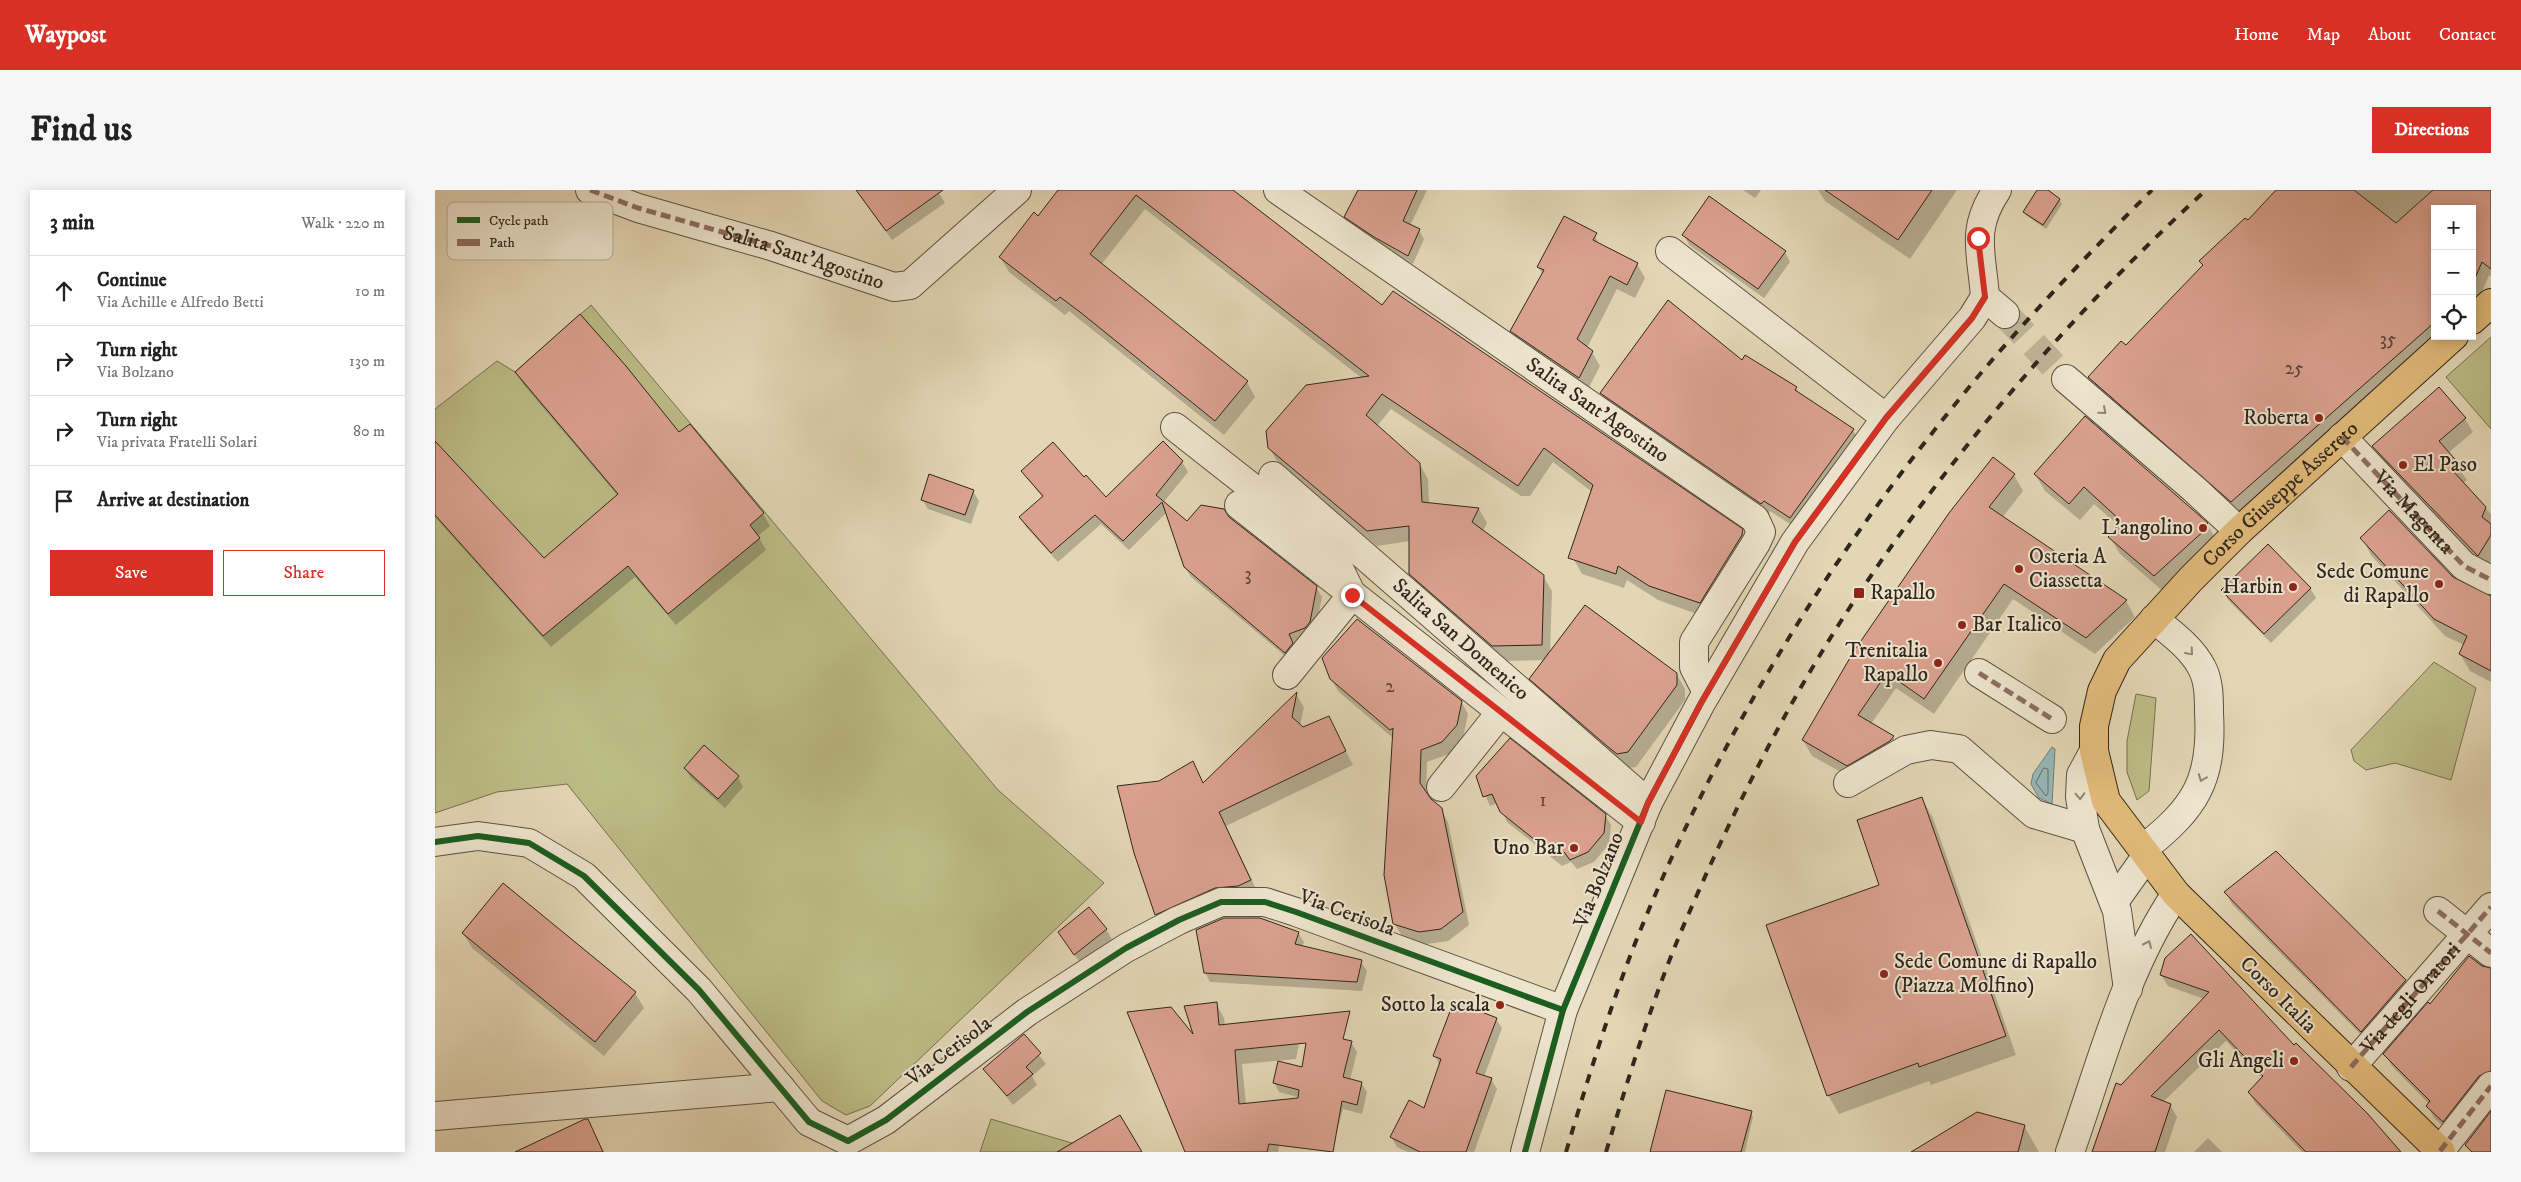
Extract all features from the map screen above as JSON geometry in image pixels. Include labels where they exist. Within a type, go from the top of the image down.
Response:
[{"type":"main road","points":[[2476,316],[2491,303]]},
{"type":"main road","name":"Corso Giuseppe Assereto","points":[[2094,751],[2094,726],[2102,691],[2117,660],[2239,531],[2450,340]]},
{"type":"main road","name":"Corso Italia","points":[[2094,751],[2106,801],[2176,894],[2351,1067],[2440,1151]]},
{"type":"street","name":"Salita Sant'Agostino","points":[[590,190],[638,208],[771,246],[894,287],[910,285],[1017,190]]},
{"type":"street","name":"Salita Sant'Agostino","points":[[1278,190],[1755,520],[1761,532],[1756,544],[1694,642],[1694,667],[1707,692]]},
{"type":"street","name":"Via Bolzano","points":[[1525,1152],[1563,1010],[1644,812],[1707,692],[1795,542],[1886,418],[1972,318],[1995,306],[1978,238],[1984,208],[1997,190]]},
{"type":"street","points":[[1670,251],[1886,418]]},
{"type":"street","points":[[2066,379],[2194,489],[2239,531]]},
{"type":"street","points":[[1175,427],[1320,540],[1333,556],[1352,595]]},
{"type":"street","name":"Via Magenta","points":[[2342,437],[2464,566],[2491,580]]},
{"type":"street","name":"Salita San Domenico","points":[[1273,476],[1644,812]]},
{"type":"street","points":[[1239,505],[1501,712],[1644,812]]},
{"type":"street","points":[[1287,675],[1352,595]]},
{"type":"street","points":[[2114,902],[2146,852],[2172,826],[2195,798],[2209,761],[2208,689],[2203,668],[2191,652],[2154,619]]},
{"type":"street","points":[[1979,673],[2052,719]]},
{"type":"street","points":[[1441,787],[1501,712]]},
{"type":"street","points":[[1848,783],[1906,750],[1931,745],[1959,749],[2034,814],[2085,829]]},
{"type":"street","points":[[2094,751],[2081,776],[2080,797],[2085,829],[2114,902],[2128,989]]},
{"type":"street","name":"Via Cerisola","points":[[435,842],[478,836],[529,843],[584,876],[699,990],[809,1122],[848,1141],[886,1120],[1027,1012],[1093,969],[1170,925],[1221,902],[1265,902],[1563,1010]]},
{"type":"street","points":[[2070,1152],[2128,989],[2155,927],[2176,894]]},
{"type":"street","name":"Via degli Oratori","points":[[2351,1067],[2491,907]]},
{"type":"street","points":[[2438,911],[2491,953]]},
{"type":"street","points":[[2440,1151],[2491,1086]]},
{"type":"street","points":[[435,1116],[780,1087]]},
{"type":"green space","points":[[591,305],[998,790],[1104,883],[870,1106],[846,1115],[822,1101],[567,784],[497,792],[435,813],[435,409],[497,361],[515,372]]},
{"type":"green space","points":[[2491,337],[2491,429],[2446,377]]},
{"type":"green space","points":[[2434,662],[2476,688],[2451,780],[2395,763],[2366,770],[2354,761],[2351,750]]},
{"type":"green space","points":[[2136,694],[2156,698],[2149,791],[2137,800],[2127,772],[2127,741]]},
{"type":"green space","points":[[991,1119],[1075,1144],[1072,1152],[980,1152]]},
{"type":"water","points":[[2052,747],[2055,749],[2052,804],[2039,798],[2031,784],[2033,774]]},
{"type":"building","points":[[856,190],[943,190],[886,231]]},
{"type":"building","points":[[1058,190],[1233,190],[1382,305],[1393,291],[1743,529],[1742,535],[1700,603],[1649,586],[1618,566],[1616,574],[1568,558],[1593,485],[1544,448],[1518,486],[1382,394],[1366,415],[1420,463],[1422,502],[1479,508],[1472,522],[1544,575],[1542,645],[1492,646],[1409,574],[1409,526],[1367,531],[1268,448],[1266,431],[1306,385],[1369,376],[1136,195],[1090,254],[1248,381],[1215,421],[1080,312],[1060,297],[1056,301],[999,257],[1034,212],[1038,216]]},
{"type":"building","points":[[1358,190],[1417,190],[1403,221],[1420,229],[1408,256],[1344,217]]},
{"type":"building","points":[[1825,190],[1932,190],[1898,240]]},
{"type":"building","points":[[2037,190],[2048,190],[2060,199],[2043,225],[2023,212]]},
{"type":"building","points":[[2276,190],[2354,190],[2396,223],[2433,190],[2491,190],[2491,269],[2482,262],[2476,276],[2476,205],[2431,205],[2431,326],[2231,502],[2088,377],[2121,341],[2126,345],[2203,265],[2199,261],[2245,218],[2248,220]]},
{"type":"building","points":[[1709,196],[1786,251],[1758,289],[1682,235]]},
{"type":"building","points":[[1564,216],[1597,233],[1593,240],[1638,263],[1627,285],[1610,276],[1577,339],[1593,351],[1579,378],[1510,331],[1544,270],[1537,267]]},
{"type":"building","points":[[1668,300],[1742,360],[1745,355],[1797,387],[1795,390],[1854,429],[1790,518],[1764,501],[1761,504],[1600,393]]},
{"type":"building","points":[[580,314],[626,366],[679,432],[690,424],[764,513],[750,525],[760,538],[668,614],[628,566],[543,636],[435,515],[435,441],[544,558],[618,494],[515,372]]},
{"type":"building","points":[[2439,387],[2466,418],[2439,441],[2460,465],[2453,471],[2486,507],[2482,517],[2491,524],[2491,535],[2478,556],[2372,446]]},
{"type":"building","points":[[2085,416],[2208,523],[2205,526],[2207,528],[2154,576],[2108,537],[2121,521],[2084,487],[2069,504],[2034,474]]},
{"type":"building","points":[[1163,441],[1183,461],[1156,495],[1187,521],[1201,505],[1224,509],[1229,517],[1317,586],[1310,622],[1305,628],[1289,634],[1293,643],[1285,653],[1184,567],[1162,502],[1123,541],[1095,515],[1051,553],[1019,517],[1043,496],[1021,471],[1053,442],[1084,477],[1086,475],[1106,497]]},
{"type":"building","points":[[1993,457],[2015,474],[1989,507],[2127,600],[2086,638],[2004,584],[1924,699],[1887,673],[1858,715],[1894,736],[1890,741],[1847,766],[1802,740],[1854,651],[1949,513]]},
{"type":"building","points":[[929,474],[974,490],[965,515],[921,500]]},
{"type":"building","name":"Sede Comune di Rapallo","points":[[2389,510],[2453,577],[2491,596],[2491,671],[2459,654],[2467,636],[2434,619],[2360,538]]},
{"type":"building","points":[[2268,544],[2311,588],[2264,634],[2221,590]]},
{"type":"building","points":[[1585,605],[1677,673],[1677,685],[1628,752],[1617,754],[1529,679]]},
{"type":"building","points":[[1357,619],[1462,701],[1457,725],[1442,742],[1421,750],[1420,783],[1431,799],[1442,808],[1463,912],[1441,929],[1419,932],[1393,924],[1384,875],[1393,728],[1390,730],[1330,679],[1322,658]]},
{"type":"building","points":[[1297,692],[1292,717],[1303,727],[1329,716],[1346,751],[1219,812],[1251,880],[1238,886],[1215,888],[1155,915],[1134,853],[1117,786],[1159,781],[1193,761],[1203,783]]},
{"type":"building","points":[[1510,738],[1606,814],[1604,833],[1588,852],[1570,860],[1564,852],[1555,856],[1500,812],[1492,794],[1483,797],[1476,776]]},
{"type":"building","points":[[704,745],[739,776],[718,799],[684,768]]},
{"type":"building","name":"Sede Comune di Rapallo (Piazza Molfino)","points":[[1922,797],[2006,1036],[1919,1067],[1918,1063],[1827,1096],[1766,925],[1879,885],[1857,820]]},
{"type":"building","points":[[2276,851],[2406,980],[2361,1032],[2224,892]]},
{"type":"building","points":[[503,883],[636,992],[595,1042],[462,933]]},
{"type":"building","points":[[1089,907],[1107,929],[1074,955],[1058,932]]},
{"type":"building","points":[[1224,918],[1260,918],[1299,932],[1295,944],[1362,960],[1357,982],[1204,973],[1196,930]]},
{"type":"building","points":[[2191,934],[2294,1045],[2296,1043],[2367,1113],[2401,1152],[2306,1152],[2248,1092],[2263,1076],[2219,1030],[2151,1096],[2171,1104],[2155,1152],[2092,1152],[2116,1083],[2121,1085],[2209,992],[2160,975],[2165,958]]},
{"type":"building","points":[[2469,956],[2482,966],[2491,968],[2491,1071],[2479,1076],[2443,1122],[2426,1106],[2430,1101],[2383,1054],[2428,1002],[2430,1004]]},
{"type":"building","points":[[1454,1001],[1497,1018],[1476,1073],[1492,1078],[1466,1152],[1420,1152],[1390,1137],[1409,1100],[1424,1108],[1441,1059],[1433,1056]]},
{"type":"building","points":[[1217,1002],[1219,1025],[1350,1011],[1343,1039],[1352,1041],[1343,1077],[1362,1082],[1357,1105],[1342,1101],[1333,1152],[1269,1144],[1267,1152],[1185,1152],[1127,1012],[1171,1007],[1193,1034],[1184,1006]],"holes":[[[1306,1043],[1302,1067],[1278,1061],[1273,1083],[1299,1090],[1298,1098],[1239,1104],[1235,1050]]]},
{"type":"building","points":[[1024,1034],[1041,1053],[1026,1067],[1033,1074],[1007,1096],[983,1069]]},
{"type":"building","points":[[1666,1090],[1752,1111],[1741,1152],[1650,1152]]},
{"type":"building","points":[[2491,1111],[2491,1152],[2472,1152],[2465,1145]]},
{"type":"building","points":[[1977,1112],[2025,1125],[2018,1152],[1911,1152]]},
{"type":"building","points":[[1120,1115],[1142,1152],[1057,1152]]},
{"type":"building","points":[[588,1119],[603,1152],[515,1152]]},
{"type":"tunnel","points":[[2005,314],[2066,379]]},
{"type":"railway","points":[[1566,1152],[1615,997],[1634,946],[1694,810],[1728,743],[1765,678],[1845,552],[1888,491],[1958,400],[2039,308],[2152,190]]},
{"type":"railway","points":[[1606,1152],[1631,1069],[1669,960],[1699,890],[1762,758],[1834,632],[1898,537],[1937,484],[2021,380],[2111,282],[2206,190]]},
{"type":"marked path","points":[[590,190],[638,208],[771,246]]},
{"type":"marked path","points":[[2342,437],[2464,566],[2491,580]]},
{"type":"marked path","points":[[1979,673],[2052,719]]},
{"type":"marked path","points":[[2351,1067],[2491,907]]},
{"type":"marked path","points":[[2438,911],[2491,953]]},
{"type":"marked path","points":[[2440,1151],[2491,1086]]},
{"type":"cycle path","points":[[1525,1152],[1563,1010],[1648,803],[1701,703],[1795,542],[1886,418],[1972,318],[1985,297]]},
{"type":"cycle path","points":[[435,842],[478,836],[529,843],[584,876],[699,990],[809,1122],[848,1141],[886,1120],[1027,1012],[1126,948],[1179,920],[1221,902],[1265,902],[1563,1010]]},
{"type":"place","name":"Roberta","points":[[2319,418]]},
{"type":"place","name":"El Paso","points":[[2403,465]]},
{"type":"place","name":"L'angolino","points":[[2203,528]]},
{"type":"place","name":"Osteria A Ciassetta","points":[[2019,569]]},
{"type":"place","name":"Sede Comune di Rapallo","points":[[2439,584]]},
{"type":"place","name":"Harbin","points":[[2293,587]]},
{"type":"place","name":"Rapallo","points":[[1859,593]]},
{"type":"place","name":"Bar Italico","points":[[1962,625]]},
{"type":"place","name":"Trenitalia Rapallo","points":[[1938,663]]},
{"type":"place","name":"Uno Bar","points":[[1574,848]]},
{"type":"place","name":"Sede Comune di Rapallo (Piazza Molfino)","points":[[1884,974]]},
{"type":"place","name":"Sotto la scala","points":[[1500,1005]]},
{"type":"place","name":"Gli Angeli","points":[[2294,1061]]},
{"type":"route","points":[[1352,595],[1641,822],[1648,803],[1701,703],[1795,542],[1886,418],[1972,318],[1985,297],[1978,238]]}]
